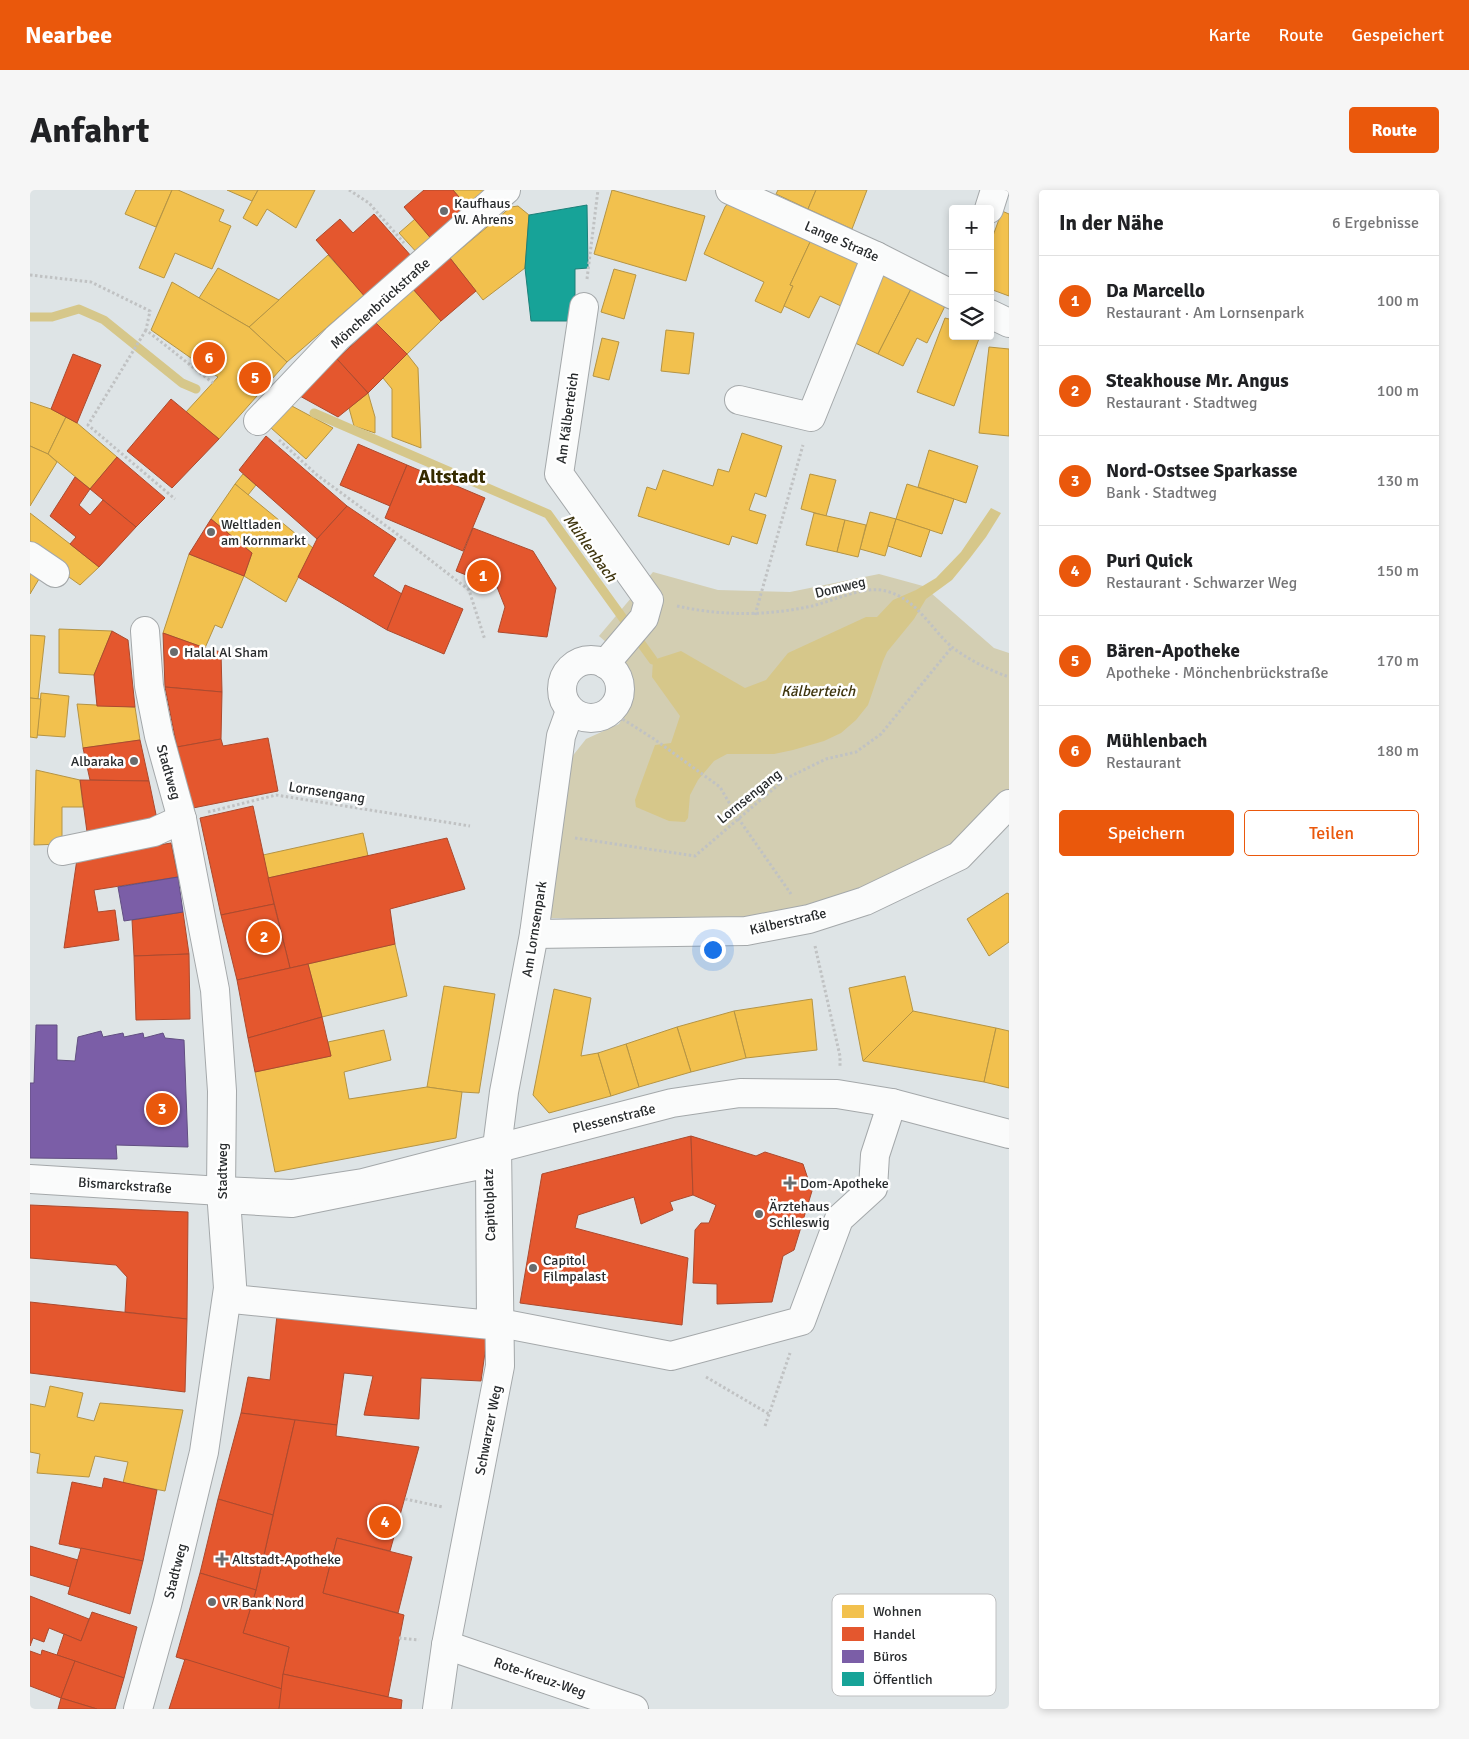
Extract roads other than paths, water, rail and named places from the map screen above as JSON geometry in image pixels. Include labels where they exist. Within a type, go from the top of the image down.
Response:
[{"type":"street","name":"Mönchenbrückstraße","points":[[258,421],[338,338],[506,190]]},
{"type":"street","name":"Lange Straße","points":[[730,190],[876,256],[949,293]]},
{"type":"street","points":[[990,205],[995,190]]},
{"type":"street","points":[[739,400],[811,417],[876,256]]},
{"type":"street","name":"Am Kälberteich","points":[[584,307],[559,474],[646,609],[612,656]]},
{"type":"street","points":[[994,316],[1009,323]]},
{"type":"street","points":[[30,556],[55,573]]},
{"type":"street","name":"Stadtweg","points":[[138,1709],[167,1605],[204,1452],[228,1288],[220,1191],[222,1091],[215,990],[182,819],[159,736],[150,694],[145,631]]},
{"type":"street","points":[[612,656],[615,673],[619,682],[619,696],[610,711],[596,718],[582,717],[570,711],[563,698],[562,686],[567,673],[579,663],[612,656]]},
{"type":"street","name":"Am Lornsenpark","points":[[497,1147],[504,1092],[534,934],[561,736],[570,711]]},
{"type":"street","name":"Kälberstraße","points":[[534,934],[746,931],[809,919],[864,901],[959,856],[1009,804]]},
{"type":"street","points":[[62,851],[154,832],[182,819]]},
{"type":"street","name":"Plessenstraße","points":[[220,1191],[292,1194],[363,1183],[672,1103],[740,1093],[838,1094],[892,1103],[1009,1134]]},
{"type":"street","points":[[500,1323],[671,1356],[801,1321],[839,1219],[873,1188],[875,1155],[892,1103]]},
{"type":"street","name":"Schwarzer Weg","points":[[436,1709],[435,1643],[458,1587],[500,1366],[497,1147]]},
{"type":"street","name":"Capitolplatz","points":[[490,1163],[491,1325],[233,1300],[226,1199],[292,1204],[490,1163]]},
{"type":"street","name":"Bismarckstraße","points":[[30,1179],[220,1191]]},
{"type":"street","name":"Rote-Kreuz-Weg","points":[[435,1643],[634,1709]]},
{"type":"water","name":"Kälberteich","points":[[991,508],[1001,513],[986,537],[952,580],[926,599],[914,619],[887,652],[868,705],[856,720],[841,733],[824,741],[793,750],[774,754],[727,754],[714,761],[698,780],[690,795],[688,818],[685,822],[669,821],[636,807],[635,800],[655,745],[671,743],[680,716],[652,677],[653,660],[681,651],[745,688],[766,680],[788,653],[866,617],[877,617],[893,600],[916,590],[936,578],[961,552]]},
{"type":"waterway","name":"Mühlenbach","points":[[30,317],[52,317],[79,309],[104,320],[182,383],[196,389]]},
{"type":"waterway","name":"Mühlenbach","points":[[314,413],[548,514],[653,660]]},
{"type":"place","name":"Kaufhaus W. Ahrens","points":[[444,211]]},
{"type":"place","name":"Mühlenbach","points":[[209,358]]},
{"type":"place","name":"Bären-Apotheke","points":[[255,378]]},
{"type":"place","name":"Weltladen am Kornmarkt","points":[[211,532]]},
{"type":"place","name":"Da Marcello","points":[[483,576]]},
{"type":"place","name":"Halal Al Sham","points":[[174,652]]},
{"type":"place","name":"Albaraka","points":[[134,761]]},
{"type":"place","name":"Steakhouse Mr. Angus","points":[[264,937]]},
{"type":"place","name":"Nord-Ostsee Sparkasse","points":[[162,1109]]},
{"type":"place","name":"Dom-Apotheke","points":[[790,1183]]},
{"type":"place","name":"Ärztehaus Schleswig","points":[[759,1214]]},
{"type":"place","name":"Capitol Filmpalast","points":[[533,1268]]},
{"type":"place","name":"Puri Quick","points":[[385,1522]]},
{"type":"place","name":"Altstadt-Apotheke","points":[[222,1559]]},
{"type":"place","name":"VR Bank Nord","points":[[212,1602]]},
{"type":"district","name":"Altstadt","points":[[452,476]]}]
